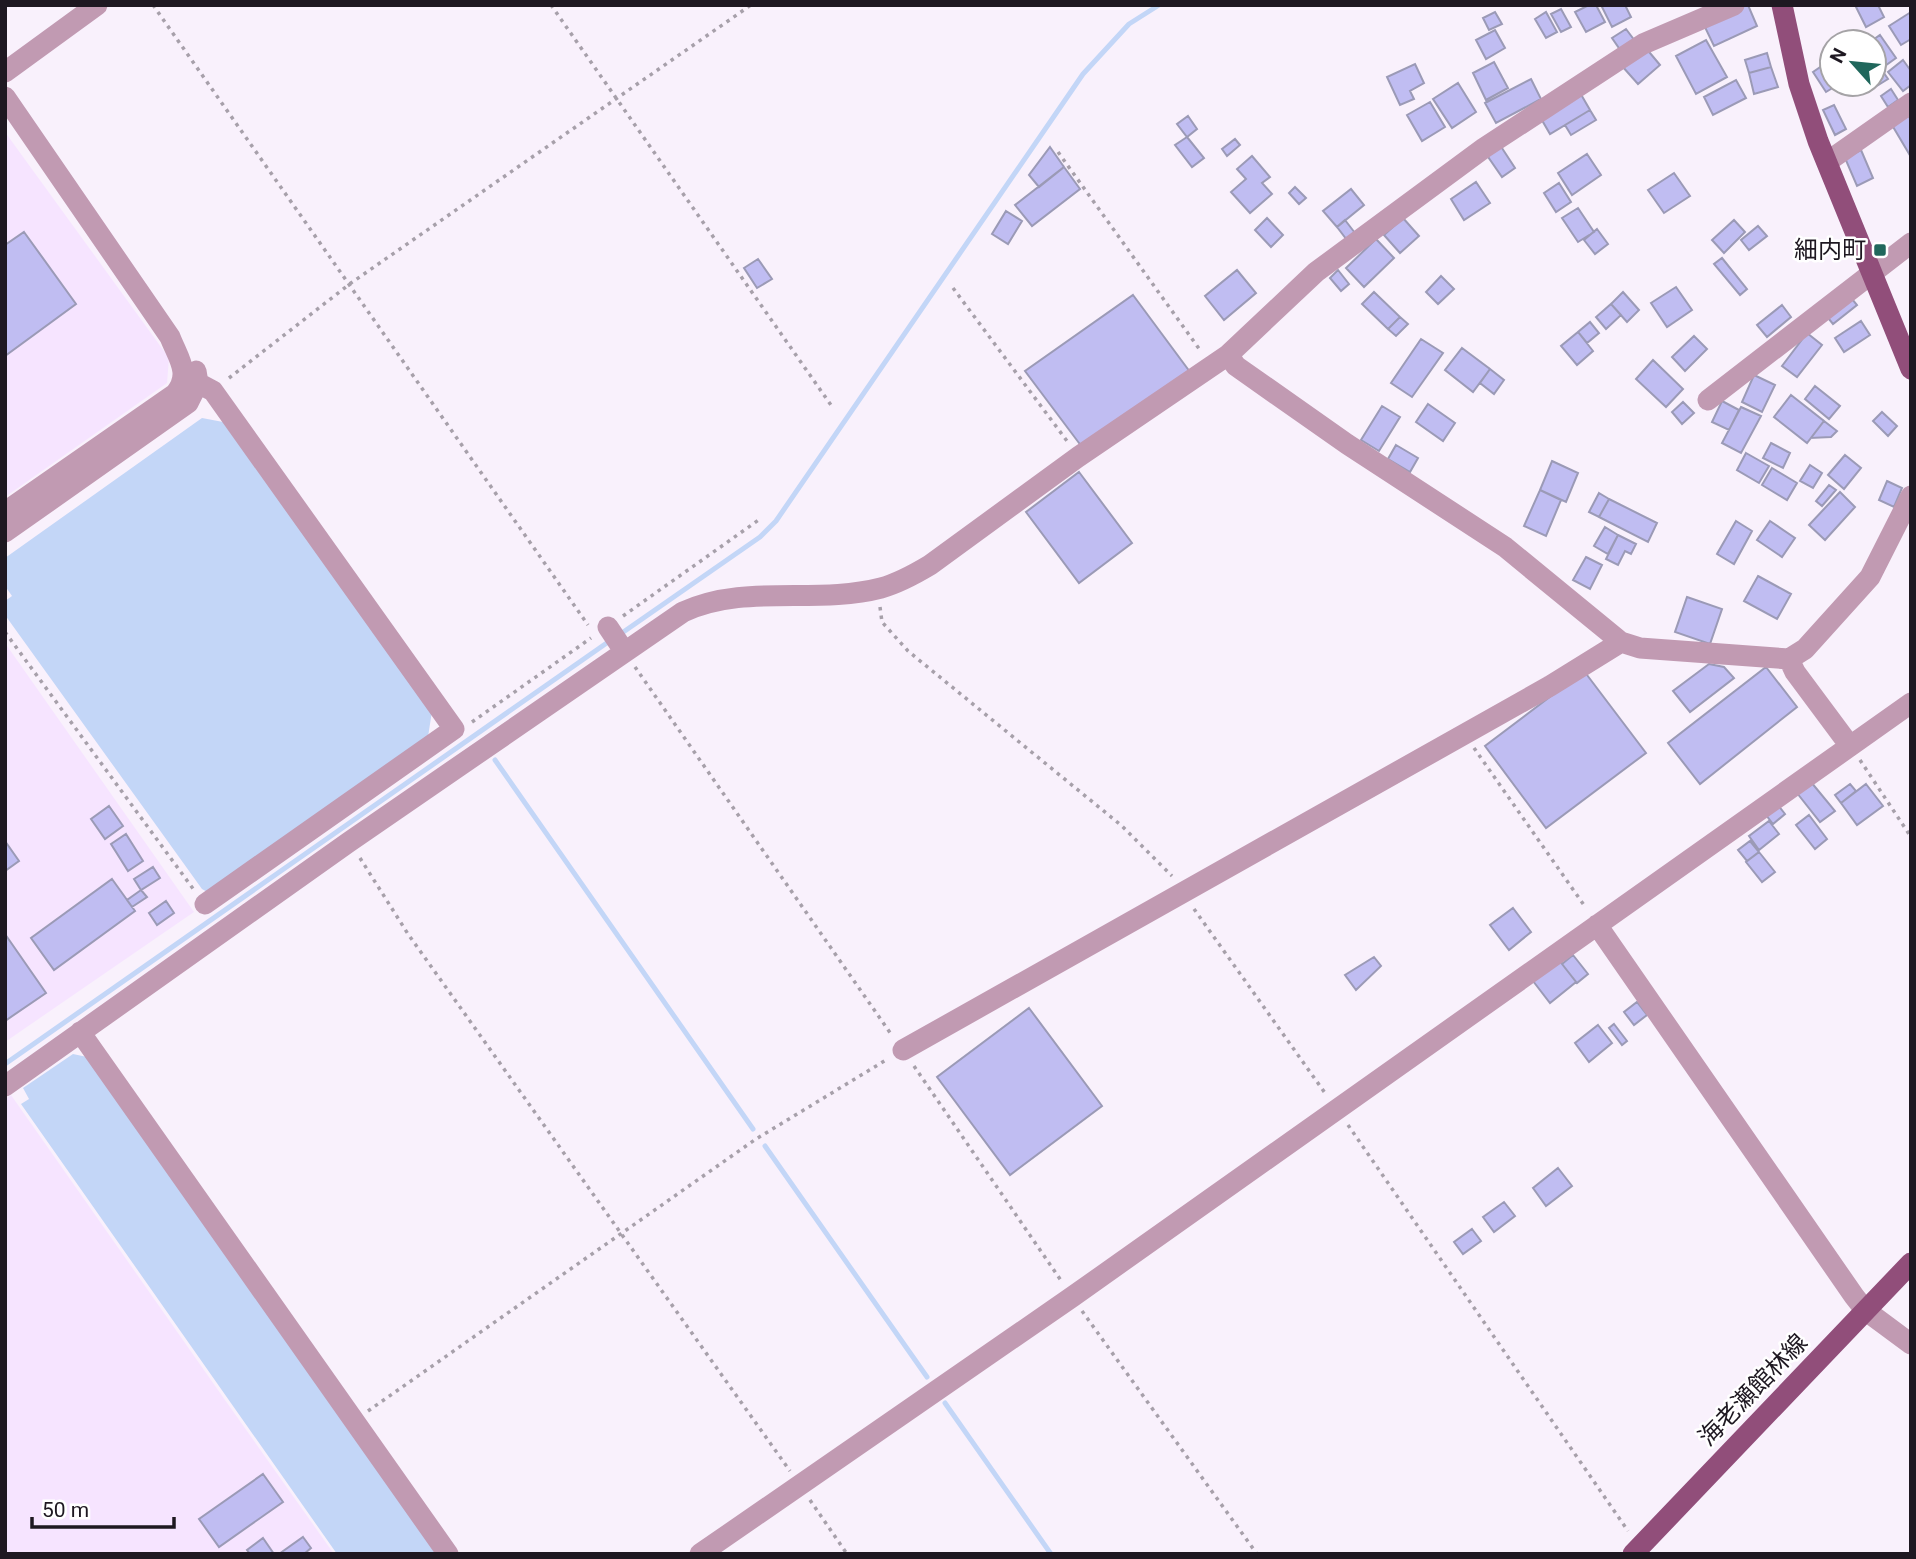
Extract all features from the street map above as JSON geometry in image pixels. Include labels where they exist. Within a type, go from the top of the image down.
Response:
[{"type":"main road","points":[[1782,5],[1799,84],[1827,162],[1911,369]]},
{"type":"main road","name":"海老瀬館林線","points":[[1636,1550],[1911,1263]]},
{"type":"street","points":[[5,72],[97,5]]},
{"type":"street","points":[[205,904],[339,827],[616,639],[725,598],[880,588],[908,578],[1220,360],[1316,272],[1484,148],[1643,44],[1734,5]]},
{"type":"street","points":[[5,97],[170,337],[191,359],[205,387],[454,729],[339,827],[80,1032],[5,1086]]},
{"type":"street","points":[[1827,162],[1911,103]]},
{"type":"street","points":[[1708,400],[1911,243]]},
{"type":"street","points":[[5,512],[175,394],[181,387],[185,372],[170,337]]},
{"type":"street","points":[[1220,360],[1236,366],[1306,417],[1505,547],[1621,642],[1665,652],[1789,659],[1805,649],[1870,577],[1911,496]]},
{"type":"street","points":[[5,532],[179,410],[205,387]]},
{"type":"street","points":[[903,1050],[1181,891],[1464,735],[1621,642]]},
{"type":"street","points":[[1789,659],[1795,672],[1850,746]]},
{"type":"street","points":[[700,1554],[1072,1297],[1911,703]]},
{"type":"street","points":[[1597,925],[1865,1310],[1911,1344]]},
{"type":"street","points":[[80,1032],[447,1554]]},
{"type":"path","points":[[153,5],[351,283],[595,635],[465,727],[454,729]]},
{"type":"path","points":[[551,5],[619,98],[832,408]]},
{"type":"path","points":[[205,387],[751,5]]},
{"type":"path","points":[[1058,152],[1220,360]]},
{"type":"path","points":[[953,288],[1078,457]]},
{"type":"path","points":[[760,519],[616,639],[1072,1297],[1256,1554]]},
{"type":"path","points":[[880,588],[882,622],[891,635],[1122,826],[1171,875],[1337,1109],[1636,1550]]},
{"type":"path","points":[[5,632],[205,904]]},
{"type":"path","points":[[1464,735],[1597,925]]},
{"type":"path","points":[[1850,746],[1911,837]]},
{"type":"path","points":[[339,827],[408,934],[623,1233],[847,1554]]},
{"type":"path","points":[[355,1420],[756,1139],[903,1050]]},
{"type":"shaded area","points":[[5,132],[169,358],[167,383],[5,497]]},
{"type":"shaded area","points":[[5,643],[194,912],[5,1042]]},
{"type":"shaded area","points":[[11,1095],[334,1554],[5,1554],[5,1099]]},
{"type":"water","points":[[202,418],[223,422],[432,711],[428,737],[209,893],[202,889],[5,615],[5,601],[12,596],[5,586],[5,558]]},
{"type":"water","points":[[73,1054],[87,1057],[437,1554],[337,1554],[21,1104],[29,1099],[23,1088]]},
{"type":"building","points":[[1589,5],[1596,5],[1605,22],[1586,32],[1575,12]]},
{"type":"building","points":[[1601,5],[1625,5],[1631,17],[1612,27]]},
{"type":"building","points":[[1742,5],[1748,5],[1757,26],[1714,46],[1703,23]]},
{"type":"building","points":[[1855,5],[1878,5],[1884,17],[1866,27]]},
{"type":"building","points":[[1561,9],[1571,27],[1561,32],[1551,14]]},
{"type":"building","points":[[1495,12],[1502,24],[1489,30],[1483,18]]},
{"type":"building","points":[[1546,12],[1557,32],[1546,38],[1535,19]]},
{"type":"building","points":[[1911,12],[1911,39],[1901,45],[1889,26]]},
{"type":"building","points":[[1626,29],[1635,41],[1621,51],[1612,38]]},
{"type":"building","points":[[1495,30],[1505,48],[1486,59],[1476,40]]},
{"type":"building","points":[[1706,40],[1727,77],[1696,94],[1676,56]]},
{"type":"building","points":[[1888,46],[1896,58],[1888,64]]},
{"type":"building","points":[[1645,47],[1660,65],[1638,84],[1622,66]]},
{"type":"building","points":[[1767,53],[1771,67],[1749,73],[1745,60]]},
{"type":"building","points":[[1903,60],[1911,71],[1911,85],[1903,91],[1888,72]]},
{"type":"building","points":[[1494,62],[1508,88],[1486,100],[1473,73]]},
{"type":"building","points":[[1415,64],[1424,83],[1410,91],[1414,99],[1400,105],[1387,77]]},
{"type":"building","points":[[1771,67],[1778,87],[1754,94],[1749,73]]},
{"type":"building","points":[[1531,79],[1541,99],[1496,123],[1485,103]]},
{"type":"building","points":[[1736,80],[1746,98],[1713,115],[1704,97]]},
{"type":"building","points":[[1458,83],[1476,112],[1452,128],[1433,99]]},
{"type":"building","points":[[1891,89],[1898,100],[1888,107],[1882,98],[1888,98],[1888,91]]},
{"type":"building","points":[[1579,91],[1590,110],[1550,134],[1539,115]]},
{"type":"building","points":[[1430,102],[1445,127],[1422,141],[1407,115]]},
{"type":"building","points":[[1834,105],[1846,129],[1835,135],[1823,110]]},
{"type":"building","points":[[1590,110],[1596,120],[1571,135],[1565,125]]},
{"type":"building","points":[[1908,115],[1911,120],[1911,157],[1892,125]]},
{"type":"building","points":[[1188,116],[1197,129],[1187,137],[1177,124]]},
{"type":"building","points":[[1187,137],[1204,158],[1192,167],[1175,145]]},
{"type":"building","points":[[1235,139],[1240,145],[1227,156],[1222,149]]},
{"type":"building","points":[[1498,142],[1515,168],[1502,177],[1484,151]]},
{"type":"building","points":[[1050,147],[1064,167],[1039,187],[1029,175]]},
{"type":"building","points":[[1861,150],[1873,178],[1857,186],[1845,158]]},
{"type":"building","points":[[1587,154],[1601,175],[1572,195],[1558,173]]},
{"type":"building","points":[[1252,156],[1270,177],[1262,183],[1272,194],[1250,213],[1231,192],[1246,179],[1237,169]]},
{"type":"building","points":[[1064,167],[1080,189],[1032,226],[1015,205]]},
{"type":"building","points":[[1674,173],[1690,196],[1664,213],[1648,190]]},
{"type":"building","points":[[1476,182],[1490,203],[1464,220],[1451,199]]},
{"type":"building","points":[[1559,183],[1571,202],[1556,212],[1544,193]]},
{"type":"building","points":[[1295,187],[1306,198],[1299,204],[1289,193]]},
{"type":"building","points":[[1351,189],[1364,205],[1337,227],[1323,211]]},
{"type":"building","points":[[1578,208],[1594,232],[1578,242],[1562,218]]},
{"type":"building","points":[[1006,211],[1022,221],[1008,244],[992,234]]},
{"type":"building","points":[[1267,218],[1283,235],[1271,247],[1255,230]]},
{"type":"building","points":[[1403,218],[1419,236],[1400,253],[1384,235]]},
{"type":"building","points":[[1345,220],[1355,233],[1347,240],[1337,227]]},
{"type":"building","points":[[1734,220],[1745,232],[1724,253],[1712,240]]},
{"type":"building","points":[[1758,226],[1767,236],[1749,250],[1741,240]]},
{"type":"building","points":[[1597,229],[1608,244],[1595,254],[1584,240]]},
{"type":"building","points":[[24,232],[76,304],[5,356],[5,245]]},
{"type":"building","points":[[1376,239],[1394,258],[1364,287],[1346,268]]},
{"type":"building","points":[[1722,258],[1747,289],[1740,295],[1714,264]]},
{"type":"building","points":[[758,259],[772,279],[757,288],[744,268]]},
{"type":"building","points":[[1237,270],[1256,293],[1224,320],[1205,296]]},
{"type":"building","points":[[1338,270],[1349,284],[1341,291],[1330,278]]},
{"type":"building","points":[[1441,276],[1454,289],[1438,304],[1426,292]]},
{"type":"building","points":[[1676,287],[1692,310],[1667,327],[1651,303]]},
{"type":"building","points":[[1374,292],[1400,317],[1388,329],[1362,304]]},
{"type":"building","points":[[1623,292],[1639,310],[1627,322],[1611,304]]},
{"type":"building","points":[[1848,294],[1857,305],[1833,324],[1824,313]]},
{"type":"building","points":[[1133,295],[1190,372],[1082,447],[1025,371]]},
{"type":"building","points":[[1611,304],[1621,315],[1606,329],[1596,317]]},
{"type":"building","points":[[1782,305],[1791,317],[1767,337],[1757,325]]},
{"type":"building","points":[[1400,317],[1408,324],[1396,336],[1388,329]]},
{"type":"building","points":[[1861,321],[1870,335],[1844,352],[1835,338]]},
{"type":"building","points":[[1590,322],[1599,333],[1587,343],[1578,332]]},
{"type":"building","points":[[1578,332],[1593,351],[1577,365],[1561,346]]},
{"type":"building","points":[[1807,333],[1822,345],[1797,377],[1782,366]]},
{"type":"building","points":[[1694,336],[1707,349],[1685,371],[1672,357]]},
{"type":"building","points":[[1421,339],[1443,353],[1412,397],[1391,383]]},
{"type":"building","points":[[1462,348],[1490,369],[1473,392],[1445,370]]},
{"type":"building","points":[[1653,360],[1683,389],[1666,407],[1636,379]]},
{"type":"building","points":[[1490,369],[1504,380],[1494,394],[1480,383]]},
{"type":"building","points":[[1754,375],[1775,385],[1762,412],[1742,402]]},
{"type":"building","points":[[1815,386],[1840,406],[1829,419],[1805,399]]},
{"type":"building","points":[[1791,395],[1824,421],[1807,443],[1774,417]]},
{"type":"building","points":[[1722,401],[1739,410],[1729,430],[1712,422]]},
{"type":"building","points":[[1683,402],[1694,413],[1682,424],[1672,412]]},
{"type":"building","points":[[1428,404],[1455,423],[1443,441],[1416,422]]},
{"type":"building","points":[[1382,406],[1400,417],[1379,451],[1361,440]]},
{"type":"building","points":[[1741,407],[1761,416],[1741,453],[1722,443]]},
{"type":"building","points":[[1882,412],[1897,426],[1888,436],[1873,421]]},
{"type":"building","points":[[1824,421],[1837,431],[1831,437],[1811,438]]},
{"type":"building","points":[[1771,443],[1790,453],[1783,468],[1763,458]]},
{"type":"building","points":[[1396,445],[1418,458],[1410,472],[1388,459]]},
{"type":"building","points":[[1746,453],[1769,466],[1759,483],[1737,470]]},
{"type":"building","points":[[1845,455],[1861,468],[1844,489],[1828,475]]},
{"type":"building","points":[[1552,461],[1578,473],[1566,502],[1540,490]]},
{"type":"building","points":[[1810,465],[1822,473],[1813,488],[1800,481]]},
{"type":"building","points":[[1772,468],[1797,483],[1787,500],[1762,485]]},
{"type":"building","points":[[1079,472],[1132,543],[1079,583],[1026,512]]},
{"type":"building","points":[[1887,481],[1902,488],[1894,507],[1879,500]]},
{"type":"building","points":[[1829,485],[1836,490],[1822,506],[1816,501]]},
{"type":"building","points":[[1540,490],[1561,500],[1546,536],[1524,526]]},
{"type":"building","points":[[1840,492],[1855,507],[1825,540],[1809,525]]},
{"type":"building","points":[[1599,493],[1609,499],[1599,517],[1589,512]]},
{"type":"building","points":[[1609,499],[1657,523],[1648,542],[1599,517]]},
{"type":"building","points":[[1736,521],[1752,531],[1734,564],[1717,554]]},
{"type":"building","points":[[1770,521],[1795,538],[1782,557],[1757,540]]},
{"type":"building","points":[[1605,527],[1618,535],[1608,554],[1594,546]]},
{"type":"building","points":[[1618,535],[1636,544],[1631,554],[1625,551],[1618,565],[1606,559]]},
{"type":"building","points":[[1586,557],[1602,565],[1590,589],[1573,580]]},
{"type":"building","points":[[1758,576],[1791,594],[1777,619],[1744,601]]},
{"type":"building","points":[[1687,597],[1722,609],[1710,644],[1675,632]]},
{"type":"building","points":[[1709,664],[1724,667],[1734,678],[1690,712],[1673,691]]},
{"type":"building","points":[[1766,667],[1797,707],[1700,784],[1668,743]]},
{"type":"building","points":[[1584,671],[1646,753],[1546,828],[1485,746]]},
{"type":"building","points":[[1811,782],[1835,811],[1820,822],[1797,793]]},
{"type":"building","points":[[1850,784],[1856,791],[1841,803],[1835,795]]},
{"type":"building","points":[[1866,784],[1883,806],[1857,825],[1841,803]]},
{"type":"building","points":[[1778,805],[1785,814],[1773,824],[1766,815]]},
{"type":"building","points":[[109,806],[123,826],[105,839],[91,819]]},
{"type":"building","points":[[1809,815],[1827,839],[1815,849],[1796,825]]},
{"type":"building","points":[[1769,821],[1779,834],[1759,850],[1749,836]]},
{"type":"building","points":[[126,834],[143,861],[128,871],[111,844]]},
{"type":"building","points":[[5,841],[19,861],[5,871]]},
{"type":"building","points":[[1750,841],[1759,852],[1747,861],[1738,850]]},
{"type":"building","points":[[1759,852],[1775,872],[1762,882],[1746,862]]},
{"type":"building","points":[[153,867],[160,878],[141,890],[134,879]]},
{"type":"building","points":[[112,879],[135,911],[54,970],[31,938]]},
{"type":"building","points":[[141,890],[147,897],[132,907],[127,900]]},
{"type":"building","points":[[166,901],[174,913],[157,925],[149,913]]},
{"type":"building","points":[[1513,908],[1531,932],[1509,950],[1490,925]]},
{"type":"building","points":[[5,934],[46,993],[5,1021]]},
{"type":"building","points":[[1573,955],[1588,974],[1577,983],[1562,964]]},
{"type":"building","points":[[1374,957],[1381,966],[1356,990],[1345,975]]},
{"type":"building","points":[[1559,960],[1576,982],[1550,1003],[1533,981]]},
{"type":"building","points":[[1637,1002],[1647,1015],[1634,1025],[1624,1012]]},
{"type":"building","points":[[1029,1008],[1102,1106],[1010,1175],[937,1077]]},
{"type":"building","points":[[1614,1024],[1627,1041],[1622,1045],[1609,1028]]},
{"type":"building","points":[[1598,1025],[1612,1043],[1589,1062],[1575,1043]]},
{"type":"building","points":[[1558,1168],[1572,1186],[1546,1206],[1533,1188]]},
{"type":"building","points":[[1504,1202],[1515,1216],[1494,1232],[1483,1217]]},
{"type":"building","points":[[1472,1229],[1481,1241],[1463,1254],[1454,1242]]},
{"type":"building","points":[[263,1474],[283,1502],[219,1547],[199,1519]]},
{"type":"building","points":[[303,1537],[311,1548],[304,1554],[279,1554]]},
{"type":"building","points":[[263,1538],[274,1554],[250,1554],[247,1550]]},
{"type":"waterway","points":[[619,635],[760,537],[776,521],[1083,74],[1129,24],[1159,5]]},
{"type":"waterway","points":[[5,1064],[611,640]]},
{"type":"waterway","points":[[495,760],[753,1129]]},
{"type":"waterway","points":[[765,1146],[927,1377]]},
{"type":"waterway","points":[[945,1403],[1051,1554]]},
{"type":"place","name":"細内町","points":[[1880,250]]}]
